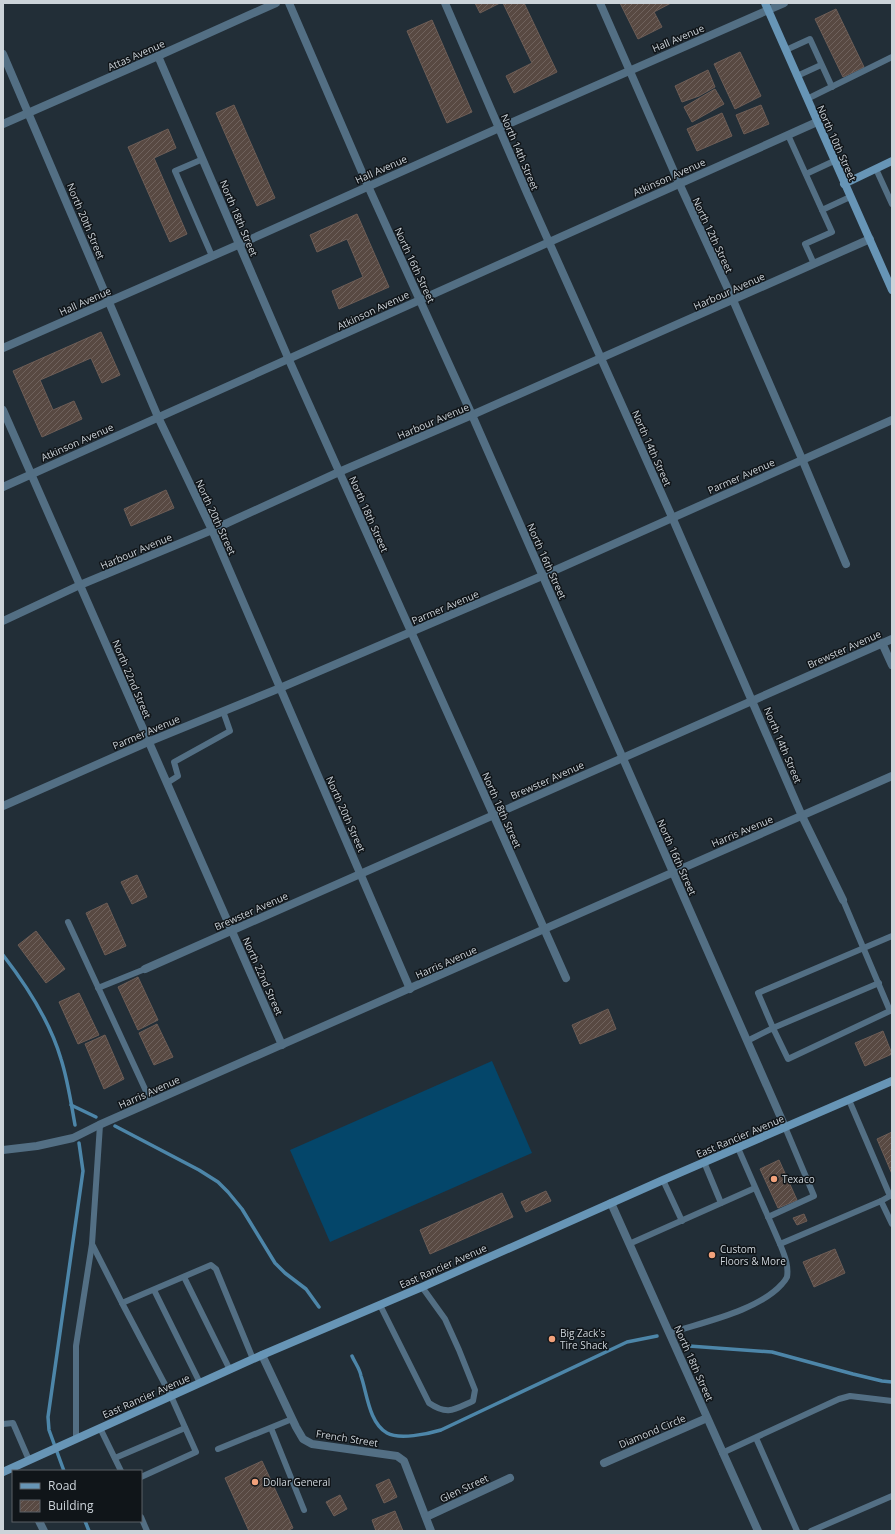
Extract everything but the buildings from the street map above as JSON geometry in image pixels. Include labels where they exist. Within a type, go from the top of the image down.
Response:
[{"type":"main road","name":"North 10th Street","points":[[766,7],[844,184],[870,239],[889,274],[892,290]]},
{"type":"main road","points":[[844,184],[892,161]]},
{"type":"main road","name":"East Rancier Avenue","points":[[3,1472],[16,1469],[29,1460],[262,1355],[422,1287],[704,1162],[892,1081]]},
{"type":"street","name":"Attas Avenue","points":[[3,124],[276,3]]},
{"type":"street","name":"North 16th Street","points":[[289,3],[368,186],[472,415],[785,1128]]},
{"type":"street","name":"North 14th Street","points":[[445,3],[549,243],[602,358],[753,700],[802,816],[843,900]]},
{"type":"street","name":"North 12th Street","points":[[600,3],[802,459],[846,564]]},
{"type":"street","name":"Hall Avenue","points":[[3,348],[630,70],[766,7],[784,3]]},
{"type":"street","name":"North 20th Street","points":[[3,54],[158,417],[212,530],[410,989]]},
{"type":"street","name":"North 18th Street","points":[[158,56],[289,360],[566,978]]},
{"type":"street","name":"Atkinson Avenue","points":[[3,487],[817,122]]},
{"type":"street","name":"Harbour Avenue","points":[[3,620],[80,585],[212,530],[339,472],[602,358],[870,239]]},
{"type":"street","name":"North 22nd Street","points":[[3,410],[282,1044]]},
{"type":"street","name":"Parmer Avenue","points":[[3,806],[148,742],[280,688],[542,576],[892,420]]},
{"type":"street","name":"Brewster Avenue","points":[[145,969],[892,639]]},
{"type":"street","points":[[882,643],[892,665]]},
{"type":"street","name":"Harris Avenue","points":[[3,1150],[37,1146],[73,1138],[282,1044],[892,776]]},
{"type":"street","name":"North 18th Street","points":[[611,1203],[758,1531]]},
{"type":"street","name":"French Street","points":[[262,1355],[303,1439],[312,1444],[397,1456],[404,1461],[431,1531]]},
{"type":"street","name":"Diamond Circle","points":[[604,1462],[707,1418]]},
{"type":"street","name":"Glen Street","points":[[426,1516],[510,1478]]},
{"type":"street","points":[[40,1522],[44,1531]]},
{"type":"lane","points":[[786,50],[810,39],[832,87]]},
{"type":"lane","points":[[807,99],[892,57]]},
{"type":"lane","points":[[797,76],[822,65]]},
{"type":"lane","points":[[788,135],[832,232],[805,244],[814,264]]},
{"type":"lane","points":[[203,159],[175,171],[212,256]]},
{"type":"lane","points":[[806,174],[834,161]]},
{"type":"lane","points":[[876,169],[892,204]]},
{"type":"lane","points":[[822,210],[850,197]]},
{"type":"lane","points":[[168,783],[178,776],[174,762],[230,731],[223,711]]},
{"type":"lane","points":[[843,900],[864,948],[891,1011],[788,1059],[758,993],[864,948],[892,936]]},
{"type":"lane","points":[[68,922],[151,1102]]},
{"type":"lane","points":[[98,988],[145,969]]},
{"type":"lane","points":[[747,1041],[773,1028],[879,983]]},
{"type":"lane","points":[[780,1244],[890,1196],[848,1100]]},
{"type":"lane","points":[[76,1439],[76,1346],[92,1244],[100,1125]]},
{"type":"lane","points":[[768,1216],[814,1196],[785,1128]]},
{"type":"lane","points":[[670,1332],[719,1318],[753,1305],[776,1291],[787,1278],[787,1263],[780,1244],[738,1148]]},
{"type":"lane","points":[[704,1162],[721,1203]]},
{"type":"lane","points":[[663,1180],[682,1221]]},
{"type":"lane","points":[[629,1244],[755,1188]]},
{"type":"lane","points":[[881,1200],[892,1224]]},
{"type":"lane","points":[[92,1244],[171,1396],[196,1452],[142,1477]]},
{"type":"lane","points":[[122,1303],[211,1265],[216,1269],[253,1359]]},
{"type":"lane","points":[[184,1277],[230,1370]]},
{"type":"lane","points":[[380,1305],[429,1403],[440,1410],[453,1410],[473,1401],[475,1390],[445,1319],[422,1287]]},
{"type":"lane","points":[[154,1290],[200,1383]]},
{"type":"lane","points":[[722,1452],[756,1438],[839,1399],[850,1396],[892,1401]]},
{"type":"lane","points":[[218,1449],[292,1419]]},
{"type":"lane","points":[[3,1424],[13,1423],[29,1460]]},
{"type":"lane","points":[[100,1428],[121,1470]]},
{"type":"lane","points":[[115,1458],[185,1428]]},
{"type":"lane","points":[[271,1428],[304,1510]]},
{"type":"lane","points":[[756,1438],[797,1531]]},
{"type":"lane","points":[[811,1531],[892,1496]]},
{"type":"lane","points":[[142,1521],[146,1531]]},
{"type":"shaded area","points":[[492,1061],[532,1153],[330,1242],[290,1150]]},
{"type":"waterway","points":[[3,955],[37,1004],[51,1031],[63,1067],[75,1125]]},
{"type":"waterway","points":[[71,1105],[96,1117]]},
{"type":"waterway","points":[[115,1126],[199,1170],[218,1182],[242,1209],[275,1263],[285,1273],[306,1289],[319,1307]]},
{"type":"waterway","points":[[64,1470],[49,1430],[48,1417],[83,1171],[79,1143]]},
{"type":"waterway","points":[[352,1356],[360,1371],[372,1415],[376,1422],[387,1433],[406,1436],[421,1435],[441,1430],[627,1342],[657,1336]]},
{"type":"waterway","points":[[689,1346],[772,1352],[853,1374],[892,1382]]},
{"type":"waterway","points":[[85,1522],[89,1531]]},
{"type":"place","name":"Texaco","points":[[774,1179]]},
{"type":"place","name":"Custom Floors & More","points":[[712,1255]]},
{"type":"place","name":"Big Zack's Tire Shack","points":[[552,1339]]},
{"type":"place","name":"Dollar General","points":[[255,1482]]}]
